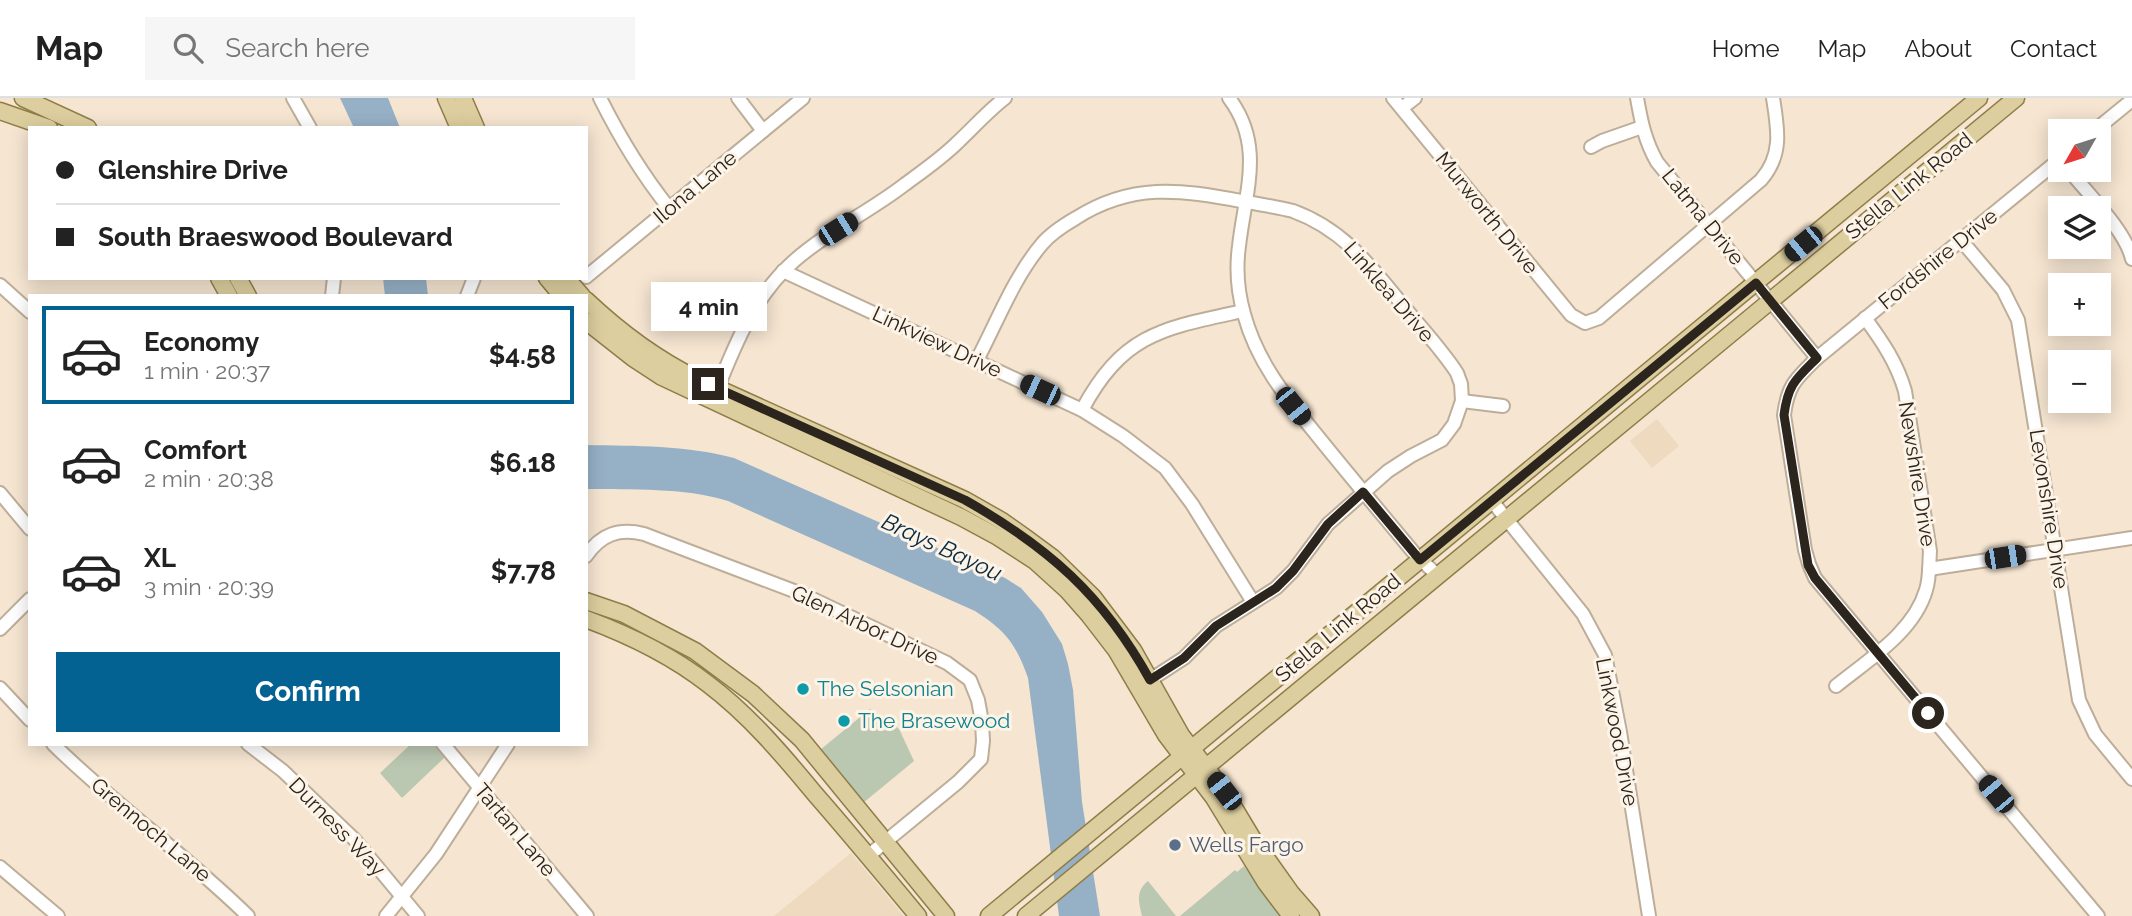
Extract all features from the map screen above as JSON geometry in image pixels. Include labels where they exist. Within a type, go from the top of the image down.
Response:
[{"type":"main road","points":[[23,98],[84,126]]},
{"type":"main road","points":[[446,98],[459,126]]},
{"type":"main road","points":[[463,98],[475,126]]},
{"type":"main road","name":"Stella Link Road","points":[[989,916],[1979,98]]},
{"type":"main road","name":"Stella Link Road","points":[[1026,916],[2015,98]]},
{"type":"main road","points":[[0,111],[43,126]]},
{"type":"main road","points":[[1946,125],[1961,143]]},
{"type":"main road","points":[[1858,198],[1873,216]]},
{"type":"main road","points":[[553,280],[574,287]]},
{"type":"main road","points":[[588,302],[660,360],[715,395],[961,517],[999,537],[1035,561],[1067,590],[1110,642],[1161,727],[1187,753],[1201,771],[1214,798],[1248,843],[1311,916]]},
{"type":"main road","points":[[588,323],[662,377],[715,395],[965,500],[1002,521],[1053,558],[1093,597],[1133,650],[1169,714],[1187,753]]},
{"type":"main road","points":[[1587,452],[1582,445],[1582,438],[1618,396]]},
{"type":"main road","points":[[588,602],[624,614],[695,651],[753,694],[802,740],[946,916]]},
{"type":"main road","points":[[588,620],[624,633],[654,649],[708,684],[745,715],[772,743],[918,916]]},
{"type":"main road","points":[[1348,620],[1363,637]]},
{"type":"main road","points":[[708,684],[712,663]]},
{"type":"main road","points":[[1248,843],[1266,883],[1291,916]]},
{"type":"street","points":[[293,98],[309,126]]},
{"type":"street","points":[[600,98],[619,137],[639,169],[669,208]]},
{"type":"street","points":[[738,98],[762,131]]},
{"type":"street","name":"Ilona Lane","points":[[588,275],[803,98]]},
{"type":"street","points":[[715,395],[744,326],[783,271],[797,258],[930,166],[1005,98]]},
{"type":"street","points":[[1229,98],[1244,122],[1252,160],[1238,264],[1243,311],[1254,345],[1269,374],[1363,492],[1420,560],[1437,575]]},
{"type":"street","points":[[1398,103],[1415,98]]},
{"type":"street","name":"Latma Drive","points":[[1637,98],[1642,127],[1657,162],[1817,358]]},
{"type":"street","points":[[1708,225],[1768,172],[1778,148],[1773,98]]},
{"type":"street","points":[[2109,119],[2132,100]]},
{"type":"street","name":"Murworth Drive","points":[[1398,103],[1571,316],[1585,323],[1599,318],[1708,225]]},
{"type":"street","points":[[1591,147],[1642,127]]},
{"type":"street","name":"Fordshire Drive","points":[[2048,169],[1817,358],[1793,382],[1787,395],[1784,415],[1805,550],[1808,565],[1815,578],[2098,916]]},
{"type":"street","points":[[2079,182],[2124,240],[2132,260]]},
{"type":"street","name":"Linklea Drive","points":[[977,360],[1028,262],[1059,229],[1094,208],[1138,193],[1184,191],[1281,208],[1310,217],[1338,234],[1352,246],[1451,364],[1461,384],[1462,401]]},
{"type":"street","name":"Levonshire Drive","points":[[1961,240],[2003,290],[2018,320],[2079,700],[2095,734],[2132,779]]},
{"type":"street","name":"Linkview Drive","points":[[783,271],[1082,410],[1124,436],[1152,457],[1175,481],[1192,503],[1253,602]]},
{"type":"street","points":[[0,285],[28,310]]},
{"type":"street","points":[[1082,410],[1091,392],[1114,363],[1139,342],[1173,327],[1243,311]]},
{"type":"street","name":"Newshire Drive","points":[[1836,686],[1898,633],[1915,614],[1926,590],[1929,569],[1930,551],[1905,391],[1892,358],[1865,318]]},
{"type":"street","points":[[1150,680],[1184,658],[1216,626],[1276,588],[1293,571],[1328,524],[1363,492],[1399,463],[1442,440],[1454,424],[1462,401],[1503,405]]},
{"type":"street","points":[[0,493],[28,527]]},
{"type":"street","name":"Linkwood Drive","points":[[1492,500],[1583,614],[1605,655],[1649,916]]},
{"type":"street","name":"Glen Arbor Drive","points":[[588,553],[596,543],[611,533],[631,531],[644,534],[802,594],[965,674],[974,687],[978,700],[983,741],[981,759],[958,782],[868,856]]},
{"type":"street","points":[[1929,569],[2132,538]]},
{"type":"street","points":[[0,629],[28,601]]},
{"type":"street","points":[[0,688],[28,718]]},
{"type":"street","name":"Grennoch Lane","points":[[55,746],[96,784],[216,884],[248,916]]},
{"type":"street","name":"Durness Way","points":[[251,746],[283,771],[354,839],[418,916]]},
{"type":"street","name":"Tartan Lane","points":[[445,746],[587,916]]},
{"type":"street","points":[[386,916],[436,854],[507,746]]},
{"type":"street","points":[[0,867],[58,916]]},
{"type":"shaded area","points":[[1657,419],[1679,446],[1652,468],[1630,441]]},
{"type":"shaded area","points":[[851,853],[904,916],[774,916]]},
{"type":"green space","points":[[870,709],[899,729],[914,761],[863,803],[820,750]]},
{"type":"green space","points":[[409,746],[435,746],[445,757],[402,798],[380,773]]},
{"type":"green space","points":[[1244,866],[1280,916],[1180,916],[1235,870],[1237,872]]},
{"type":"green space","points":[[1148,881],[1176,916],[1142,916],[1140,893]]},
{"type":"water","points":[[340,98],[388,98],[399,126],[353,126]]},
{"type":"water","points":[[383,280],[426,280],[428,294],[385,294]]},
{"type":"water","points":[[588,445],[679,448],[734,458],[1005,578],[1021,588],[1042,612],[1062,644],[1068,664],[1073,690],[1082,802],[1100,916],[1059,916],[1028,678],[1014,647],[995,625],[975,611],[728,501],[693,493],[588,489]]},
{"type":"place","name":"The Selsonian","points":[[803,689]]},
{"type":"place","name":"The Brasewood","points":[[844,721]]},
{"type":"place","name":"Wells Fargo","points":[[1175,845]]},
{"type":"route","points":[[708,384],[965,500],[1002,521],[1053,558],[1093,597],[1117,626],[1150,680],[1184,658],[1216,626],[1276,588],[1293,571],[1328,524],[1363,492],[1420,560],[1756,283],[1817,358],[1793,382],[1787,395],[1784,415],[1808,565],[1815,578],[1928,713]]},
{"type":"water label","name":"Brays Bayou","points":[[942,547]]}]
